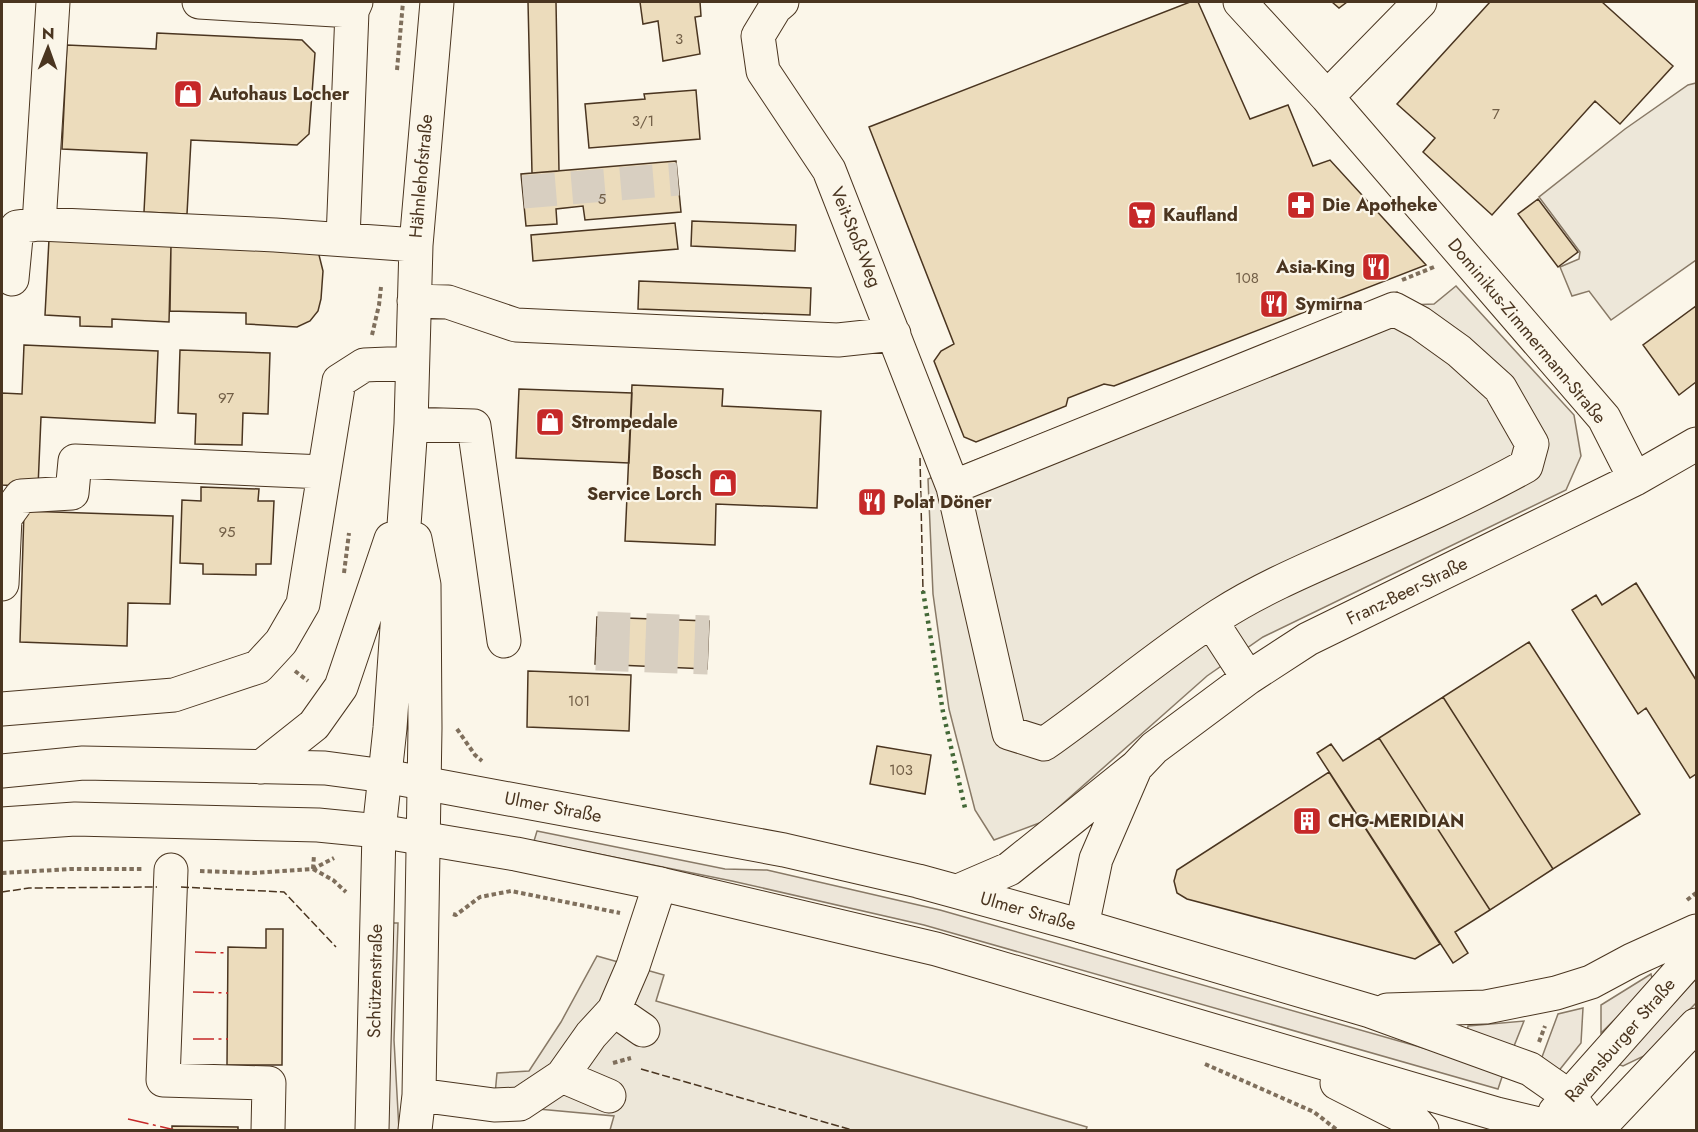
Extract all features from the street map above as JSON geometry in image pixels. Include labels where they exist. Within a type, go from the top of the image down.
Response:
[{"type":"main road","points":[[39,224],[53,2]]},
{"type":"main road","points":[[199,2],[354,6],[343,239]]},
{"type":"main road","name":"Hähnlehofstraße","points":[[412,357],[416,245],[437,2]]},
{"type":"main road","name":"Veit-Stoß-Weg","points":[[782,2],[775,8],[758,36],[763,71],[829,170],[953,486],[1009,733],[1044,744],[1094,709],[1156,659],[1212,621]]},
{"type":"main road","name":"Dominikus-Zimmermann-Straße","points":[[1240,2],[1327,97],[1604,418],[1635,479]]},
{"type":"main road","points":[[1327,97],[1420,2]]},
{"type":"main road","points":[[12,279],[17,227],[39,224],[343,239],[416,245]]},
{"type":"main road","points":[[414,301],[448,302],[516,325],[838,340],[894,334]]},
{"type":"main road","points":[[953,486],[1394,309],[1420,323],[1459,351],[1500,388],[1532,444],[1526,466],[1430,514],[1284,580],[1212,621],[1248,678]]},
{"type":"main road","points":[[2,709],[174,695],[258,667],[281,642],[303,604],[339,381],[364,366],[412,357],[411,424],[392,705],[379,831]]},
{"type":"main road","points":[[411,424],[474,426],[504,641]]},
{"type":"main road","name":"Franz-Beer-Straße","points":[[958,891],[1010,869],[1136,767],[1154,748],[1248,678],[1308,639],[1635,479],[1696,444]]},
{"type":"main road","points":[[2,584],[4,518],[21,496],[72,492],[75,461],[324,472]]},
{"type":"main road","points":[[261,767],[314,724],[341,687],[406,495]]},
{"type":"main road","points":[[406,495],[424,585],[425,783],[419,1095],[415,1131]]},
{"type":"main road","name":"Ulmer Straße","points":[[2,771],[83,763],[325,768],[425,783],[784,850],[958,891],[1370,1011],[1530,1069],[1570,1097],[1595,1131]]},
{"type":"main road","name":"Franz-Beer-Straße","points":[[1082,926],[1096,859],[1136,767]]},
{"type":"main road","points":[[2,824],[75,819],[318,825],[379,831],[516,854],[660,884],[936,949],[1542,1128],[1580,1131]]},
{"type":"main road","name":"Schützenstraße","points":[[372,1131],[379,831]]},
{"type":"main road","points":[[171,870],[163,1080],[269,1083],[268,1131]]},
{"type":"main road","points":[[419,1095],[494,1105],[520,1104],[562,1076],[591,1035],[614,1010],[633,966],[660,884]]},
{"type":"main road","points":[[1370,1011],[1486,1007],[1556,993],[1591,982],[1632,960],[1696,931]]},
{"type":"main road","name":"Ravensburger Straße","points":[[1542,1128],[1603,1056],[1683,969],[1696,948]]},
{"type":"main road","points":[[614,1010],[638,1044]]},
{"type":"main road","points":[[1595,1131],[1696,1025]]},
{"type":"main road","points":[[1263,1046],[1416,1123],[1422,1131]]},
{"type":"main road","points":[[562,1076],[609,1096]]},
{"type":"path","points":[[2,873],[71,869],[254,873],[313,869],[333,880],[359,905],[376,906]]},
{"type":"path","points":[[422,910],[456,915],[480,897],[511,891],[647,918]]},
{"type":"path","points":[[562,1076],[638,1044]]},
{"type":"path","points":[[1195,1060],[1217,1067],[1314,1112],[1337,1131]]},
{"type":"shaded area","points":[[1696,83],[1696,260],[1611,320],[1589,291],[1572,296],[1560,267],[1579,259],[1580,252],[1539,197],[1625,129],[1688,85]]},
{"type":"shaded area","points":[[1456,286],[1574,415],[1581,456],[1566,490],[1263,637],[1207,676],[1042,822],[994,840],[975,810],[949,709],[933,594],[928,479],[1397,292],[1409,305],[1434,304]]},
{"type":"shaded area","points":[[537,831],[725,869],[767,870],[940,910],[1504,1071],[1498,1089],[924,925],[732,881],[534,841]]},
{"type":"shaded area","points":[[391,923],[398,923],[394,1040],[399,1130],[384,1130]]},
{"type":"shaded area","points":[[597,956],[664,975],[656,1001],[1087,1127],[1086,1130],[610,1130],[614,1116],[494,1105],[497,1073],[529,1071],[561,1022]]},
{"type":"shaded area","points":[[1651,974],[1653,982],[1601,1033],[1601,1005]]},
{"type":"shaded area","points":[[1696,979],[1696,1003],[1644,1056],[1623,1066],[1617,1064]]},
{"type":"shaded area","points":[[1583,1008],[1581,1043],[1557,1073],[1542,1057],[1558,1014]]},
{"type":"shaded area","points":[[1524,1021],[1514,1046],[1467,1033],[1468,1026]]},
{"type":"building","points":[[528,2],[556,2],[559,171],[532,173]]},
{"type":"building","points":[[640,2],[700,2],[701,16],[695,17],[700,54],[663,61],[658,21],[643,24]]},
{"type":"building","name":"Kaufland","points":[[1190,2],[1198,2],[1250,119],[1288,105],[1313,166],[1330,160],[1426,265],[1114,386],[1104,384],[1068,398],[1066,406],[976,442],[964,437],[934,361],[941,351],[954,344],[869,127]]},
{"type":"building","points":[[1332,2],[1347,2],[1339,8]]},
{"type":"building","points":[[1490,2],[1602,2],[1673,66],[1620,124],[1595,101],[1492,215],[1423,152],[1435,138],[1397,104]]},
{"type":"building","name":"Autohaus Locher","points":[[157,33],[302,40],[315,53],[309,134],[297,145],[191,140],[187,214],[144,212],[147,153],[62,149],[67,45],[156,49]]},
{"type":"building","points":[[696,90],[700,139],[589,148],[585,104],[645,99],[644,94]]},
{"type":"building","points":[[676,161],[681,212],[585,220],[583,206],[556,209],[557,224],[526,226],[521,174]]},
{"type":"building","points":[[1538,199],[1578,252],[1558,267],[1518,214]]},
{"type":"building","points":[[692,221],[796,225],[795,251],[691,246]]},
{"type":"building","points":[[675,223],[678,249],[533,261],[531,235]]},
{"type":"building","points":[[49,239],[171,245],[169,322],[112,319],[112,327],[80,326],[80,317],[45,315]]},
{"type":"building","points":[[171,245],[318,251],[323,271],[318,311],[310,321],[297,327],[246,324],[246,313],[170,311]]},
{"type":"building","points":[[639,281],[811,288],[810,315],[638,309]]},
{"type":"building","points":[[1696,306],[1696,382],[1679,395],[1643,345]]},
{"type":"building","points":[[24,345],[158,351],[155,423],[41,417],[38,487],[2,485],[2,393],[22,394]]},
{"type":"building","points":[[180,350],[270,353],[268,414],[243,413],[242,445],[195,444],[196,414],[178,413]]},
{"type":"building","name":"Bosch Service Lorch","points":[[632,385],[723,389],[722,406],[821,411],[817,508],[716,504],[715,545],[625,541]]},
{"type":"building","points":[[519,389],[632,393],[629,463],[516,458]]},
{"type":"building","points":[[201,487],[259,489],[258,501],[274,501],[271,564],[256,564],[256,575],[203,574],[203,564],[180,563],[182,500],[201,501]]},
{"type":"building","points":[[24,511],[173,516],[170,604],[128,603],[127,646],[20,642]]},
{"type":"building","points":[[1636,583],[1696,680],[1696,774],[1690,778],[1646,708],[1638,714],[1572,610],[1596,595],[1602,605]]},
{"type":"building","points":[[597,617],[709,621],[707,669],[595,664]]},
{"type":"building","points":[[1529,642],[1640,814],[1553,869],[1443,697]]},
{"type":"building","points":[[528,671],[631,675],[629,731],[527,727]]},
{"type":"building","points":[[1443,697],[1553,869],[1490,910],[1379,738]]},
{"type":"building","points":[[1379,738],[1490,910],[1455,932],[1468,953],[1453,963],[1317,753],[1331,744],[1343,761]]},
{"type":"building","points":[[877,746],[931,755],[925,794],[870,784]]},
{"type":"building","name":"CHG-MERIDIAN","points":[[1329,772],[1440,944],[1415,959],[1187,899],[1177,893],[1174,881],[1177,870]]},
{"type":"building","points":[[266,929],[283,929],[282,1065],[227,1065],[228,947],[266,948]]},
{"type":"building","points":[[172,1126],[238,1127],[238,1130],[172,1130]]},
{"type":"tunnel","points":[[523,192],[678,179]]},
{"type":"tunnel","points":[[597,628],[709,632]]},
{"type":"tunnel","points":[[596,654],[708,658]]},
{"type":"hedge","points":[[923,591],[943,712],[965,808]]},
{"type":"fence","points":[[920,458],[923,591]]},
{"type":"fence","points":[[2,892],[29,888],[157,887]]},
{"type":"fence","points":[[181,887],[284,892],[336,947]]},
{"type":"fence","points":[[641,1069],[852,1130]]},
{"type":"power","points":[[195,952],[228,953]]},
{"type":"power","points":[[193,992],[228,993]]},
{"type":"power","points":[[193,1039],[228,1039]]},
{"type":"power","points":[[128,1119],[175,1130]]},
{"type":"place","name":"Autohaus Locher","points":[[188,94]]},
{"type":"place","name":"Die Apotheke","points":[[1301,205]]},
{"type":"place","name":"Kaufland","points":[[1142,215]]},
{"type":"place","name":"Asia-King","points":[[1376,267]]},
{"type":"place","name":"Symirna","points":[[1274,304]]},
{"type":"place","name":"Strompedale","points":[[550,422]]},
{"type":"place","name":"Bosch Service Lorch","points":[[723,483]]},
{"type":"place","name":"Polat Döner","points":[[872,502]]},
{"type":"place","name":"CHG-MERIDIAN","points":[[1307,821]]}]
